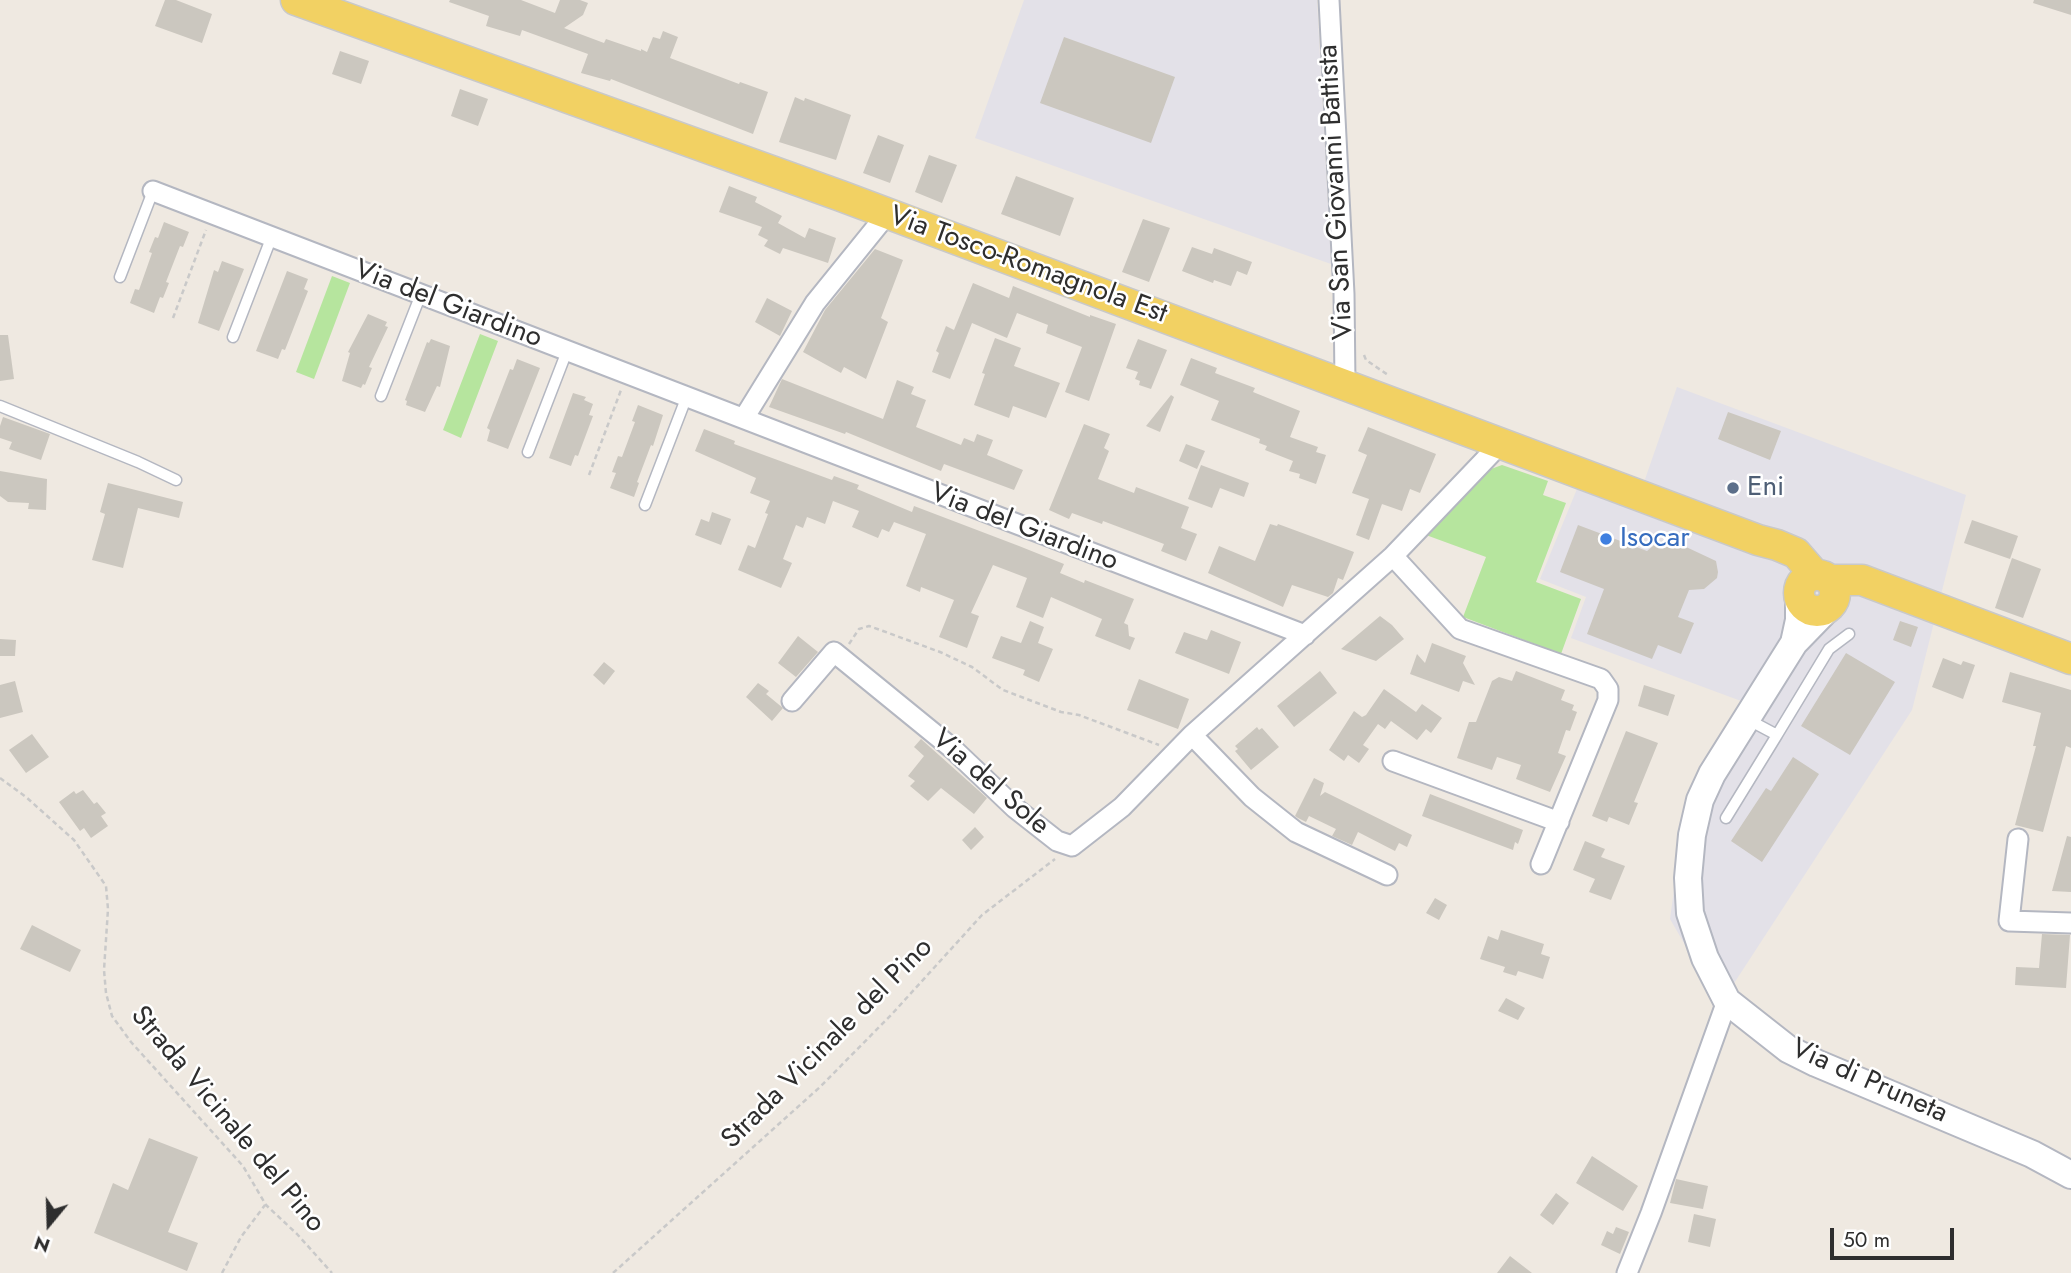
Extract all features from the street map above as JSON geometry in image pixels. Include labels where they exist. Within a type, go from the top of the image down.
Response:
[{"type":"main road","name":"Via Tosco-Romagnola Est","points":[[296,0],[887,214],[1777,545],[1796,554],[1818,591]]},
{"type":"main road","points":[[1818,591],[1854,593],[1882,589],[2071,659]]},
{"type":"main road","name":"Via di Pruneta","points":[[1818,591],[1799,620],[1794,643],[1712,774],[1700,800],[1689,863],[1690,913],[1705,958],[1727,1001],[1788,1049],[2032,1154],[2071,1175]]},
{"type":"street","name":"Via San Giovanni Battista","points":[[1329,0],[1344,294],[1345,384]]},
{"type":"street","name":"Via del Giardino","points":[[153,191],[1305,635]]},
{"type":"street","points":[[744,418],[815,303],[887,214]]},
{"type":"street","name":"Via del Sole","points":[[839,656],[953,749],[1015,808],[1056,841],[1072,846],[1122,807],[1192,736],[1393,556],[1500,443]]},
{"type":"street","points":[[1393,556],[1460,629],[1601,679],[1608,689],[1608,699],[1541,864]]},
{"type":"street","points":[[792,701],[834,652],[839,656]]},
{"type":"street","points":[[1192,736],[1252,797],[1296,832],[1387,875]]},
{"type":"street","points":[[1393,761],[1559,822]]},
{"type":"street","points":[[2018,839],[2009,921],[2071,923]]},
{"type":"street","points":[[1627,1273],[1727,1001]]},
{"type":"lane","points":[[120,277],[153,191]]},
{"type":"lane","points":[[233,337],[272,236]]},
{"type":"lane","points":[[381,396],[421,294]]},
{"type":"lane","points":[[528,452],[568,351]]},
{"type":"lane","points":[[645,505],[687,396]]},
{"type":"lane","points":[[0,406],[176,480]]},
{"type":"lane","points":[[1726,818],[1829,649],[1849,634]]},
{"type":"lane","points":[[1747,719],[1777,734]]},
{"type":"path","points":[[173,318],[212,214]]},
{"type":"path","points":[[1363,353],[1366,360],[1402,387],[1405,394],[1401,405]]},
{"type":"path","points":[[589,475],[628,374]]},
{"type":"path","points":[[839,656],[859,629],[869,626],[972,667],[1003,690],[1061,712],[1079,715],[1144,738],[1174,753]]},
{"type":"path","name":"Strada Vicinale del Pino","points":[[0,778],[26,797],[74,840],[106,886],[108,909],[104,970],[112,1016],[148,1061],[243,1166],[266,1205],[332,1273]]},
{"type":"path","name":"Strada Vicinale del Pino","points":[[613,1273],[820,1087],[892,1014],[982,915],[1072,846]]},
{"type":"path","points":[[222,1273],[241,1237],[266,1205]]},
{"type":"shaded area","points":[[1024,0],[1317,0],[1331,264],[975,138]]},
{"type":"shaded area","points":[[1677,387],[1966,495],[1912,710],[1729,991],[1706,981],[1670,919],[1686,803],[1741,701],[1571,638],[1586,597],[1540,579],[1586,467],[1642,488]]},
{"type":"green space","points":[[332,276],[350,283],[314,379],[296,372]]},
{"type":"green space","points":[[480,334],[498,341],[461,438],[443,430]]},
{"type":"green space","points":[[1502,465],[1548,481],[1543,495],[1566,503],[1536,582],[1581,599],[1561,654],[1463,617],[1486,557],[1426,535],[1491,469]]},
{"type":"building","points":[[165,0],[176,0],[212,14],[202,43],[155,26]]},
{"type":"building","points":[[521,0],[555,13],[560,0],[580,0],[588,3],[583,15],[564,28],[604,43],[606,39],[647,52],[653,37],[660,39],[663,31],[678,37],[670,58],[768,92],[753,134],[611,79],[610,81],[581,73],[588,54],[522,30],[520,36],[486,26],[489,16],[449,2]]},
{"type":"building","points":[[2034,0],[2071,0],[2071,15],[2033,3]]},
{"type":"building","points":[[1064,37],[1175,77],[1151,143],[1040,103]]},
{"type":"building","points":[[340,51],[369,61],[361,84],[332,74]]},
{"type":"building","points":[[460,89],[488,99],[478,126],[451,116]]},
{"type":"building","points":[[795,97],[804,101],[805,98],[851,115],[836,160],[779,142]]},
{"type":"building","points":[[878,135],[904,145],[890,183],[863,173]]},
{"type":"building","points":[[929,155],[957,165],[942,203],[915,192]]},
{"type":"building","points":[[1016,176],[1074,198],[1060,236],[1001,214]]},
{"type":"building","points":[[729,186],[757,197],[755,202],[782,216],[778,223],[805,238],[809,228],[836,238],[828,263],[783,248],[780,254],[764,246],[768,240],[758,235],[762,227],[719,212]]},
{"type":"building","points":[[1143,219],[1170,228],[1149,282],[1122,272]]},
{"type":"building","points":[[164,222],[189,232],[183,247],[180,246],[166,282],[169,283],[154,313],[130,303],[135,289],[139,290],[152,253],[149,252]]},
{"type":"building","points":[[1192,247],[1212,254],[1214,248],[1252,262],[1247,275],[1237,271],[1231,286],[1214,280],[1213,283],[1182,271]]},
{"type":"building","points":[[875,249],[903,260],[881,318],[888,322],[866,379],[844,367],[841,373],[803,352],[825,310]]},
{"type":"building","points":[[222,261],[244,269],[219,331],[198,323],[214,270],[218,272]]},
{"type":"building","points":[[287,271],[308,279],[304,289],[308,291],[285,350],[282,349],[278,359],[256,351]]},
{"type":"building","points":[[973,283],[1009,298],[1013,286],[1090,317],[1116,324],[1089,401],[1065,392],[1082,347],[1046,333],[1048,325],[1017,313],[1007,338],[972,323],[950,379],[932,372],[939,353],[936,351],[946,326],[954,330]]},
{"type":"building","points":[[767,298],[792,311],[780,336],[755,322]]},
{"type":"building","points":[[368,314],[387,322],[385,326],[388,327],[369,367],[372,368],[365,385],[361,388],[342,381],[350,353],[348,352]]},
{"type":"building","points":[[0,335],[8,335],[14,379],[0,381]]},
{"type":"building","points":[[995,338],[1021,348],[1014,366],[1060,383],[1046,418],[1013,406],[1009,418],[974,405]]},
{"type":"building","points":[[431,339],[450,346],[440,387],[437,386],[425,412],[406,405],[405,400],[427,342]]},
{"type":"building","points":[[1138,339],[1167,350],[1151,389],[1139,385],[1140,381],[1135,379],[1138,372],[1126,368]]},
{"type":"building","points":[[1191,358],[1217,368],[1215,373],[1255,388],[1253,392],[1300,411],[1290,437],[1318,447],[1316,452],[1326,455],[1316,484],[1289,471],[1293,461],[1265,450],[1267,446],[1259,443],[1260,439],[1211,420],[1219,401],[1180,385]]},
{"type":"building","points":[[517,359],[540,368],[508,449],[487,441],[490,430],[487,428],[510,369],[513,370]]},
{"type":"building","points":[[782,379],[883,419],[897,380],[914,387],[911,394],[926,400],[916,427],[961,445],[964,438],[974,442],[977,434],[993,440],[987,455],[1023,470],[1014,490],[944,464],[941,471],[846,432],[845,434],[769,407]]},
{"type":"building","points":[[573,393],[586,397],[584,400],[593,404],[589,415],[593,416],[578,456],[575,455],[571,466],[549,458]]},
{"type":"building","points":[[1171,395],[1174,397],[1160,432],[1146,426]]},
{"type":"building","points":[[638,405],[663,415],[637,482],[639,483],[634,497],[610,488],[616,473],[612,472],[618,456],[622,457],[635,422],[632,421]]},
{"type":"building","points":[[1728,412],[1781,431],[1770,460],[1718,439]]},
{"type":"building","points":[[3,417],[50,434],[41,460],[9,449],[12,442],[0,438]]},
{"type":"building","points":[[1084,424],[1110,434],[1104,448],[1109,451],[1098,479],[1134,493],[1136,487],[1189,507],[1181,528],[1197,534],[1186,561],[1161,551],[1164,544],[1103,521],[1102,524],[1072,513],[1069,519],[1049,510]]},
{"type":"building","points":[[1368,427],[1436,454],[1420,493],[1410,489],[1402,511],[1382,504],[1369,540],[1356,535],[1369,499],[1352,493],[1367,455],[1358,451]]},
{"type":"building","points":[[704,429],[735,441],[734,444],[832,480],[834,476],[859,485],[857,489],[912,512],[914,506],[1019,546],[1064,564],[1060,573],[1134,599],[1124,623],[1128,625],[1129,636],[1135,638],[1130,650],[1095,636],[1102,619],[1051,597],[1043,618],[1016,607],[1027,578],[993,565],[971,613],[979,616],[967,648],[939,637],[954,600],[921,587],[920,592],[906,586],[926,534],[894,522],[889,532],[882,529],[878,538],[852,527],[859,511],[833,501],[825,524],[807,517],[803,528],[796,525],[783,559],[792,563],[781,588],[738,570],[748,545],[755,548],[770,501],[750,493],[756,478],[695,451]]},
{"type":"building","points":[[1186,444],[1205,451],[1197,469],[1179,461]]},
{"type":"building","points":[[1201,465],[1249,483],[1244,497],[1220,488],[1212,508],[1188,499]]},
{"type":"building","points":[[0,471],[47,479],[46,510],[28,509],[29,503],[8,502],[0,496]]},
{"type":"building","points":[[108,483],[183,502],[179,518],[138,508],[123,568],[92,560],[105,514],[100,512]]},
{"type":"building","points":[[712,512],[731,519],[721,545],[695,535],[701,519],[709,522]]},
{"type":"building","points":[[1972,520],[2018,536],[2010,559],[1964,543]]},
{"type":"building","points":[[1270,524],[1278,524],[1354,552],[1343,580],[1338,578],[1333,593],[1328,597],[1292,585],[1283,607],[1208,573],[1219,546],[1255,561]]},
{"type":"building","points":[[1578,525],[1647,551],[1658,542],[1664,541],[1683,548],[1684,546],[1716,561],[1717,578],[1704,589],[1689,590],[1678,617],[1694,623],[1681,654],[1658,645],[1652,659],[1587,634],[1604,589],[1560,572]]},
{"type":"building","points":[[2012,558],[2041,569],[2023,618],[1995,608]]},
{"type":"building","points":[[1380,616],[1404,639],[1376,661],[1341,649]]},
{"type":"building","points":[[1030,621],[1044,627],[1038,643],[1053,649],[1039,682],[1023,675],[1025,670],[992,658],[1001,636],[1021,643]]},
{"type":"building","points":[[1900,621],[1918,627],[1911,647],[1893,640]]},
{"type":"building","points":[[1211,630],[1241,642],[1229,674],[1175,653],[1184,632],[1207,640]]},
{"type":"building","points":[[798,636],[818,652],[796,677],[778,663]]},
{"type":"building","points":[[0,639],[16,640],[15,656],[0,656]]},
{"type":"building","points":[[1432,643],[1466,656],[1463,663],[1475,685],[1463,681],[1459,692],[1410,674],[1417,654],[1425,663]]},
{"type":"building","points":[[1846,653],[1895,682],[1850,755],[1801,726]]},
{"type":"building","points":[[1943,658],[1961,665],[1963,661],[1975,665],[1963,699],[1932,687]]},
{"type":"building","points":[[604,662],[615,671],[604,685],[593,675]]},
{"type":"building","points":[[1320,671],[1337,693],[1294,727],[1277,706]]},
{"type":"building","points":[[1516,671],[1565,690],[1561,700],[1574,705],[1572,710],[1577,712],[1570,731],[1566,730],[1558,753],[1566,756],[1550,792],[1516,779],[1521,765],[1497,757],[1492,770],[1457,758],[1469,722],[1476,722],[1492,681],[1499,677],[1512,681]]},
{"type":"building","points":[[2010,672],[2071,690],[2071,748],[2066,746],[2043,832],[2015,825],[2036,746],[2033,746],[2041,713],[2002,702]]},
{"type":"building","points":[[1139,679],[1189,699],[1178,729],[1127,710]]},
{"type":"building","points":[[15,681],[23,712],[0,718],[0,685]]},
{"type":"building","points":[[758,683],[769,691],[766,694],[783,708],[772,721],[746,697]]},
{"type":"building","points":[[1644,685],[1675,695],[1668,716],[1638,706]]},
{"type":"building","points":[[1384,689],[1416,712],[1422,704],[1442,718],[1431,733],[1426,729],[1417,740],[1391,721],[1385,729],[1378,724],[1363,745],[1369,749],[1359,763],[1348,755],[1344,761],[1329,750],[1354,711],[1362,717],[1366,715]]},
{"type":"building","points":[[1257,727],[1259,730],[1262,728],[1279,747],[1251,770],[1235,751],[1238,749],[1235,746]]},
{"type":"building","points":[[1626,731],[1658,743],[1634,802],[1638,803],[1629,825],[1609,817],[1607,822],[1592,816]]},
{"type":"building","points":[[32,734],[49,757],[26,773],[9,750]]},
{"type":"building","points":[[921,739],[987,798],[974,814],[941,788],[928,801],[910,786],[915,781],[908,776],[924,756],[914,747]]},
{"type":"building","points":[[1793,757],[1819,774],[1762,862],[1731,841],[1766,788],[1771,791]]},
{"type":"building","points":[[1314,778],[1324,783],[1320,796],[1325,792],[1412,835],[1407,847],[1399,843],[1395,851],[1358,832],[1352,845],[1332,836],[1336,829],[1309,816],[1306,822],[1295,816]]},
{"type":"building","points":[[83,790],[94,804],[97,802],[106,813],[101,816],[108,826],[91,838],[84,828],[80,831],[59,802],[74,791],[76,794]]},
{"type":"building","points":[[1430,794],[1523,830],[1518,844],[1515,842],[1513,850],[1422,816]]},
{"type":"building","points":[[975,827],[984,837],[971,850],[962,840]]},
{"type":"building","points":[[2067,836],[2071,837],[2071,892],[2052,891]]},
{"type":"building","points":[[1585,841],[1605,849],[1601,857],[1625,866],[1611,900],[1589,892],[1595,879],[1573,870]]},
{"type":"building","points":[[1435,898],[1447,905],[1439,920],[1426,913]]},
{"type":"building","points":[[32,925],[81,950],[70,972],[20,949]]},
{"type":"building","points":[[1501,930],[1544,944],[1541,954],[1550,957],[1543,979],[1518,971],[1516,976],[1503,972],[1505,967],[1480,959],[1488,936],[1498,940]]},
{"type":"building","points":[[2042,934],[2070,935],[2066,988],[2015,985],[2016,967],[2039,968]]},
{"type":"building","points":[[1506,998],[1525,1008],[1518,1020],[1498,1011]]},
{"type":"building","points":[[149,1138],[198,1157],[168,1232],[198,1243],[187,1271],[94,1233],[113,1183],[128,1190]]},
{"type":"building","points":[[1592,1156],[1638,1186],[1623,1211],[1576,1183]]},
{"type":"building","points":[[1676,1179],[1708,1186],[1703,1209],[1670,1203]]},
{"type":"building","points":[[1556,1193],[1569,1203],[1553,1225],[1540,1215]]},
{"type":"building","points":[[1694,1214],[1716,1219],[1710,1247],[1688,1242]]},
{"type":"building","points":[[1616,1227],[1629,1232],[1620,1254],[1601,1245],[1607,1231],[1613,1234]]},
{"type":"building","points":[[1510,1256],[1532,1273],[1497,1273]]},
{"type":"place","name":"Eni","points":[[1733,488]]},
{"type":"place","name":"Isocar","points":[[1606,539]]}]
